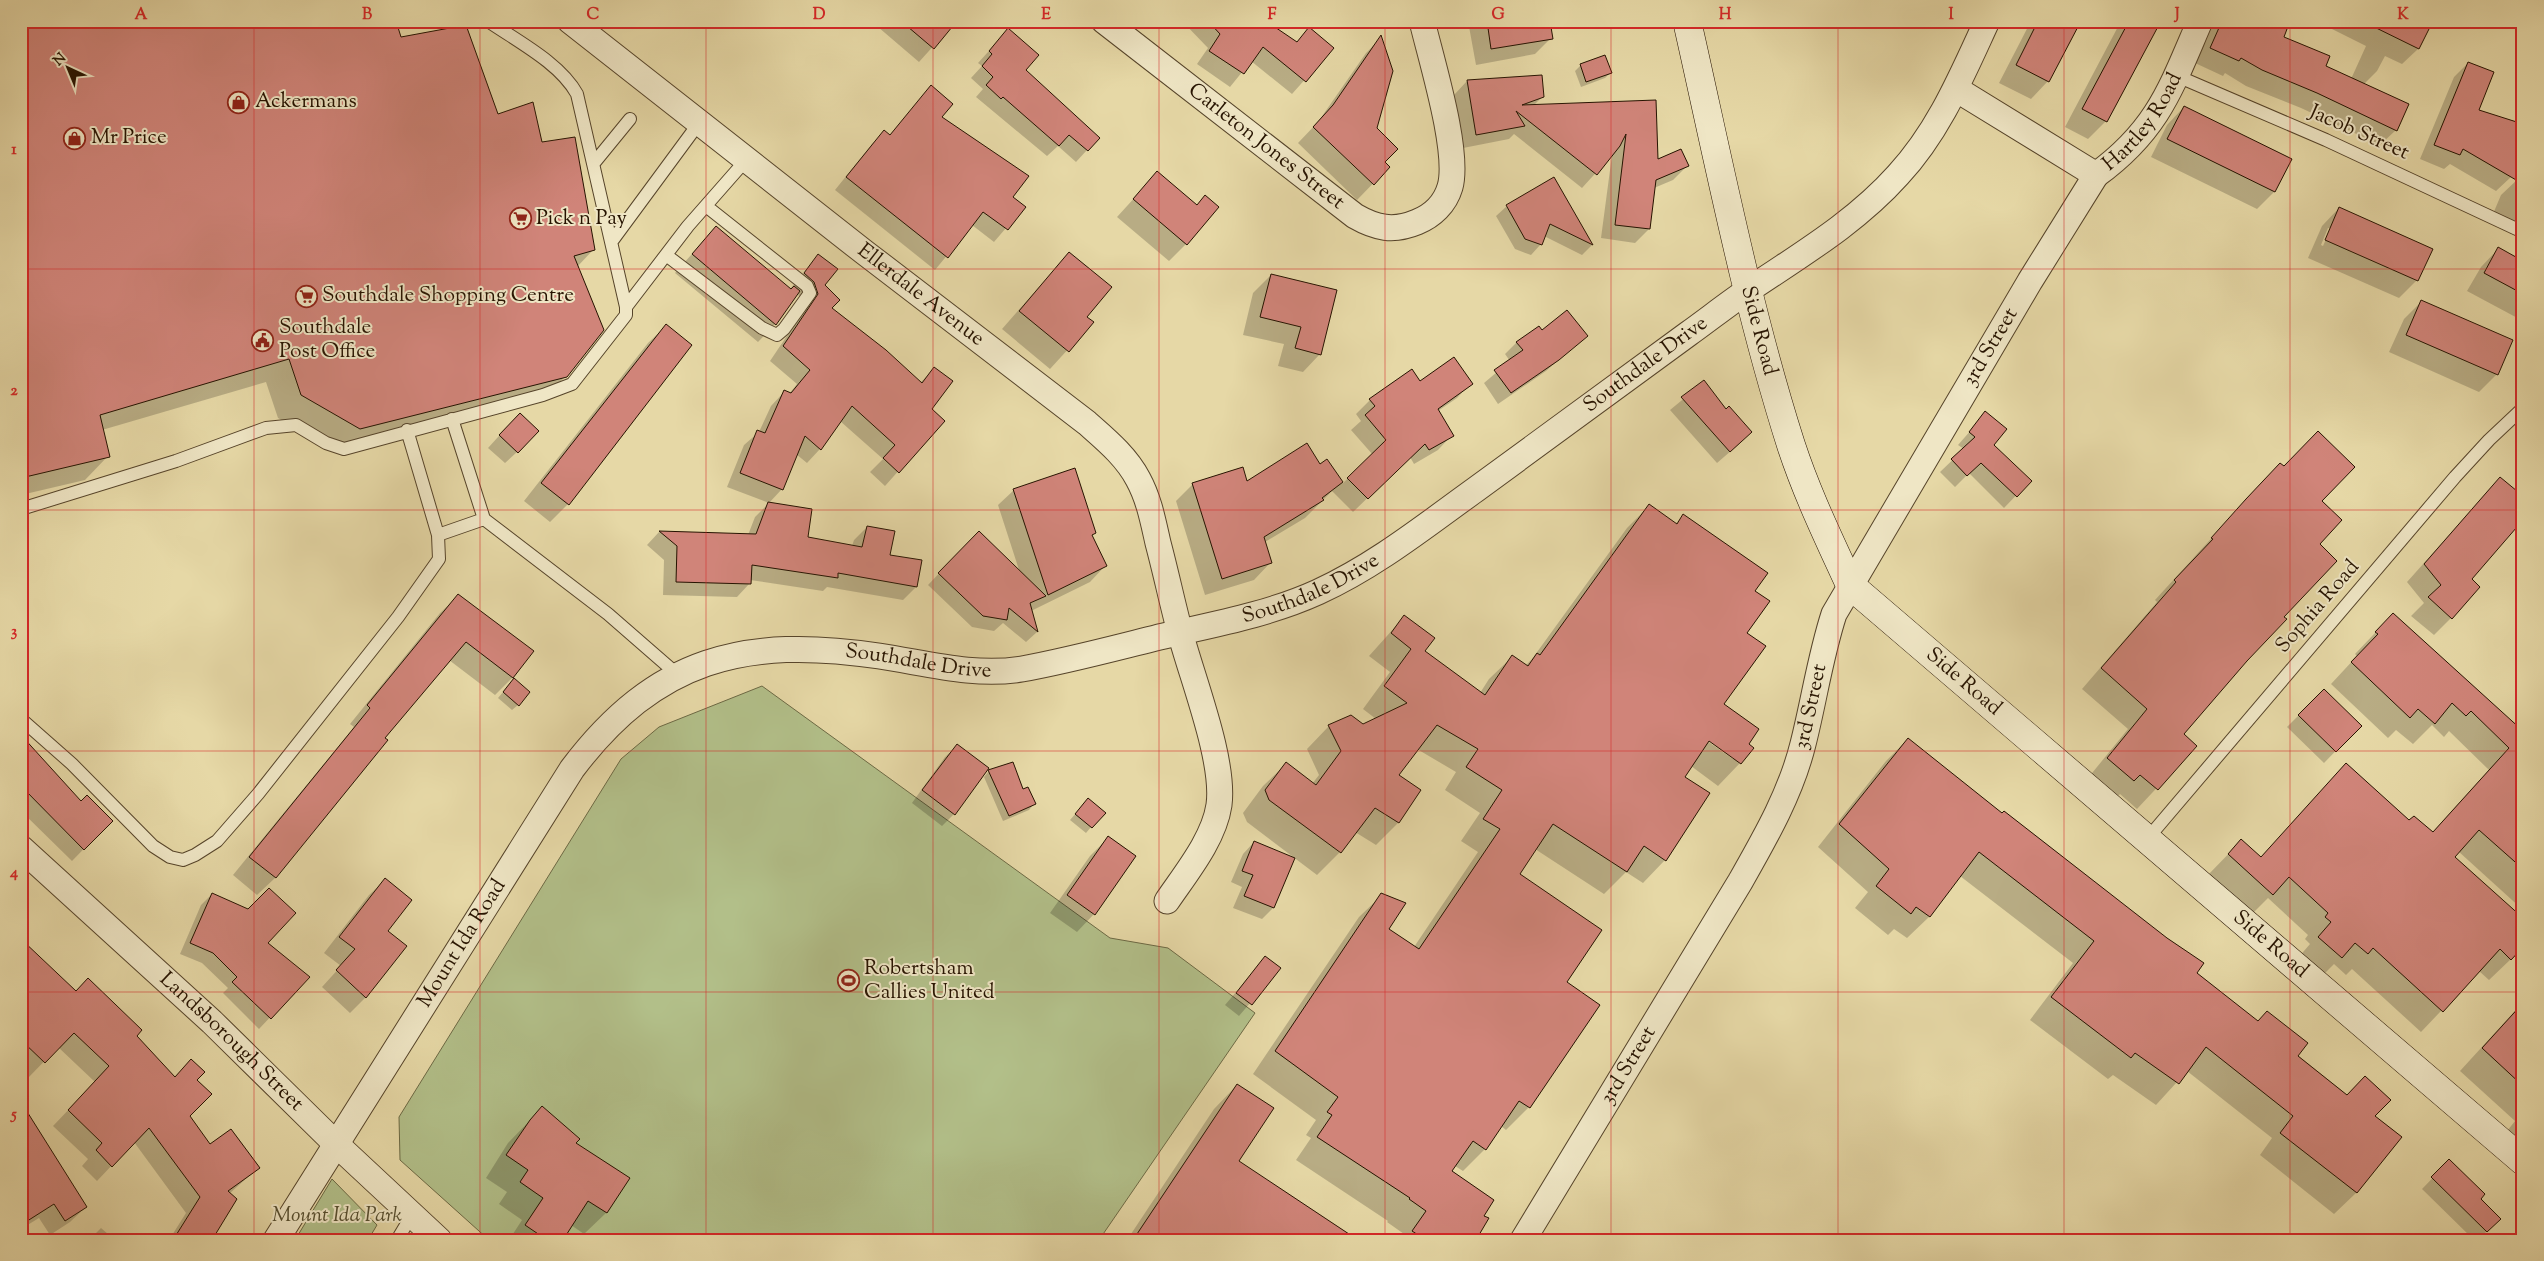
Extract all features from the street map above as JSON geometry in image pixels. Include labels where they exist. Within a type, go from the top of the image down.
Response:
[{"type":"street","name":"Ellerdale Avenue","points":[[570,21],[746,160],[1087,423],[1110,444],[1137,477],[1148,500],[1180,632],[1210,740],[1219,792],[1216,816],[1206,838],[1167,901]]},
{"type":"street","name":"Carleton Jones Street","points":[[1104,21],[1355,216],[1373,226],[1388,229],[1408,226],[1425,219],[1438,208],[1451,185],[1448,129],[1422,21]]},
{"type":"street","name":"Side Road","points":[[1687,21],[1748,290],[1791,446],[1819,519],[1850,585],[2523,1160]]},
{"type":"street","name":"Southdale Drive","points":[[678,675],[746,653],[797,648],[862,654],[977,671],[1006,671],[1180,632],[1287,604],[1328,588],[1356,572],[1443,513],[1748,290],[1836,231],[1891,182],[1922,146],[1956,89],[1987,21]]},
{"type":"street","name":"Hartley Road","points":[[1956,89],[2096,175],[2138,140],[2165,100],[2200,21]]},
{"type":"street","name":"3rd Street","points":[[1523,1240],[1772,826],[1803,745],[1824,645],[1834,614],[2030,281],[2096,175]]},
{"type":"street","name":"Mount Ida Road","points":[[276,1240],[335,1143],[572,769],[595,739],[617,716],[647,693],[678,675]]},
{"type":"street","name":"Landsborough Street","points":[[21,848],[212,1022],[335,1143],[439,1240]]},
{"type":"lane","points":[[488,21],[551,65],[572,84],[577,94],[626,307]]},
{"type":"lane","name":"Jacob Street","points":[[2177,76],[2326,140],[2523,232]]},
{"type":"lane","points":[[594,164],[630,119]]},
{"type":"lane","points":[[612,241],[700,124]]},
{"type":"lane","points":[[21,509],[176,461],[266,428],[296,425],[339,449],[543,396],[572,384],[622,323],[626,307],[666,255],[746,160]]},
{"type":"lane","points":[[666,255],[762,328],[777,335],[784,329],[810,293],[807,286],[706,206]]},
{"type":"lane","name":"Sophia Road","points":[[2148,838],[2455,477],[2488,440],[2523,408]]},
{"type":"lane","points":[[452,419],[484,519],[608,614],[678,675]]},
{"type":"lane","points":[[21,719],[72,764],[153,846],[175,859],[182,860],[195,855],[218,841],[258,794],[398,617],[439,559],[438,535],[407,430]]},
{"type":"lane","points":[[438,535],[484,519]]},
{"type":"lane","points":[[397,1240],[412,1215]]},
{"type":"green space","name":"Robertsham Callies United","points":[[762,686],[1110,938],[1168,948],[1255,1013],[1099,1240],[489,1240],[400,1160],[399,1117],[621,759],[659,727]]},
{"type":"green space","name":"Mount Ida Park","points":[[332,1179],[377,1225],[368,1240],[295,1240]]},
{"type":"building","name":"Southdale Shopping Centre","points":[[21,21],[396,21],[401,37],[466,25],[498,114],[533,102],[542,142],[575,137],[595,250],[574,256],[604,330],[567,377],[360,429],[301,395],[289,359],[100,415],[110,457],[21,478]]},
{"type":"building","points":[[901,21],[957,21],[934,49]]},
{"type":"building","points":[[1208,21],[1266,21],[1297,42],[1309,27],[1334,48],[1306,82],[1263,47],[1244,74],[1209,51],[1220,34]]},
{"type":"building","points":[[1487,21],[1550,21],[1553,39],[1491,49]]},
{"type":"building","points":[[2038,21],[2081,21],[2049,82],[2016,65]]},
{"type":"building","points":[[2129,21],[2161,21],[2107,122],[2082,109]]},
{"type":"building","points":[[2222,21],[2290,21],[2284,37],[2330,56],[2326,66],[2409,104],[2397,131],[2317,93],[2262,70],[2241,58],[2239,61],[2210,48]]},
{"type":"building","points":[[2362,21],[2433,21],[2419,49]]},
{"type":"building","points":[[1008,28],[1039,55],[1026,70],[1100,138],[1088,151],[1069,135],[1059,146],[1003,97],[1001,99],[986,85],[993,77],[982,66],[992,54],[989,51]]},
{"type":"building","points":[[1381,35],[1393,71],[1377,128],[1398,149],[1385,162],[1390,167],[1374,185],[1313,127],[1333,105]]},
{"type":"building","points":[[1605,55],[1612,73],[1586,82],[1580,64]]},
{"type":"building","points":[[2468,62],[2494,72],[2479,110],[2523,124],[2523,184],[2463,149],[2460,155],[2434,145]]},
{"type":"building","points":[[1542,75],[1544,97],[1522,105],[1656,100],[1658,159],[1681,149],[1689,166],[1656,180],[1650,229],[1615,225],[1626,134],[1620,146],[1597,175],[1516,111],[1525,126],[1476,135],[1467,80]]},
{"type":"building","points":[[931,85],[953,104],[942,117],[1029,176],[1013,197],[1026,207],[1008,230],[983,212],[948,258],[846,177],[884,130],[890,135]]},
{"type":"building","points":[[2184,106],[2292,159],[2275,192],[2167,139]]},
{"type":"building","points":[[1157,171],[1197,205],[1205,195],[1219,207],[1187,245],[1133,199]]},
{"type":"building","points":[[1554,177],[1593,245],[1550,224],[1542,245],[1525,239],[1506,205]]},
{"type":"building","points":[[2339,207],[2433,249],[2418,281],[2325,240]]},
{"type":"building","points":[[716,226],[791,289],[794,286],[800,291],[776,325],[692,254]]},
{"type":"building","points":[[2498,247],[2523,261],[2523,294],[2484,273]]},
{"type":"building","points":[[1069,252],[1112,287],[1087,317],[1094,322],[1069,352],[1019,311]]},
{"type":"building","points":[[818,254],[838,269],[825,285],[840,300],[832,308],[886,350],[922,383],[934,367],[953,381],[932,409],[945,421],[899,473],[883,458],[895,445],[852,406],[821,450],[805,436],[783,490],[740,473],[757,430],[765,433],[784,390],[791,393],[810,370],[783,346],[818,294],[814,282],[804,273]]},
{"type":"building","points":[[1271,274],[1337,290],[1321,355],[1295,348],[1301,327],[1260,317]]},
{"type":"building","points":[[2421,300],[2513,340],[2498,375],[2406,335]]},
{"type":"building","points":[[1567,310],[1588,336],[1559,360],[1511,393],[1494,370],[1523,350],[1516,342],[1539,326],[1542,330]]},
{"type":"building","points":[[666,324],[692,345],[569,505],[541,483]]},
{"type":"building","points":[[1454,357],[1473,384],[1438,409],[1454,436],[1429,450],[1425,444],[1368,499],[1347,478],[1386,440],[1365,415],[1375,406],[1369,399],[1412,369],[1420,381]]},
{"type":"building","points":[[1704,380],[1726,409],[1729,406],[1752,432],[1730,452],[1681,397]]},
{"type":"building","points":[[1985,411],[2007,429],[1994,445],[2032,481],[2017,497],[1981,463],[1967,476],[1951,459],[1975,437],[1969,432]]},
{"type":"building","points":[[520,413],[539,431],[518,453],[499,435]]},
{"type":"building","points":[[2318,431],[2355,467],[2322,501],[2342,520],[2320,544],[2337,561],[2284,617],[2287,619],[2247,661],[2184,734],[2197,746],[2158,790],[2140,775],[2134,781],[2107,758],[2147,709],[2101,668],[2176,582],[2174,580],[2213,539],[2211,538],[2246,499],[2280,463],[2284,466]]},
{"type":"building","points":[[1307,443],[1320,464],[1327,459],[1343,482],[1322,498],[1324,500],[1264,537],[1272,563],[1222,579],[1192,483],[1243,467],[1247,481]]},
{"type":"building","points":[[1075,468],[1096,533],[1092,535],[1107,566],[1048,595],[1013,489]]},
{"type":"building","points":[[2500,477],[2523,496],[2523,520],[2472,579],[2480,587],[2452,619],[2428,597],[2441,585],[2424,564]]},
{"type":"building","points":[[768,502],[812,509],[808,537],[862,547],[867,526],[895,531],[890,555],[922,560],[917,587],[838,573],[838,578],[752,565],[751,584],[676,582],[677,546],[659,531],[756,534]]},
{"type":"building","points":[[1649,504],[1677,524],[1683,514],[1768,573],[1755,591],[1770,601],[1747,633],[1766,646],[1724,704],[1759,729],[1749,744],[1754,748],[1741,764],[1709,741],[1685,777],[1710,793],[1666,861],[1644,846],[1627,872],[1553,824],[1520,874],[1602,930],[1567,982],[1600,1005],[1530,1108],[1519,1101],[1486,1150],[1473,1141],[1452,1171],[1494,1200],[1484,1216],[1489,1218],[1476,1240],[1426,1240],[1412,1231],[1426,1211],[1410,1198],[1317,1137],[1332,1115],[1327,1112],[1338,1097],[1275,1051],[1381,893],[1406,903],[1389,929],[1419,949],[1500,829],[1483,819],[1502,790],[1466,767],[1478,749],[1437,725],[1399,775],[1421,790],[1399,823],[1375,808],[1341,853],[1269,800],[1265,790],[1286,762],[1316,785],[1341,751],[1328,725],[1351,715],[1363,724],[1407,703],[1384,686],[1411,649],[1391,633],[1404,615],[1435,638],[1425,651],[1485,695],[1512,655],[1528,666],[1537,653],[1540,655]]},
{"type":"building","points":[[979,531],[1046,596],[1030,603],[1038,632],[1009,608],[1007,620],[983,616],[938,573]]},
{"type":"building","points":[[458,594],[534,651],[513,678],[466,642],[385,738],[388,740],[276,878],[249,857],[370,708],[367,705]]},
{"type":"building","points":[[2393,613],[2523,731],[2523,869],[2479,830],[2455,857],[2523,918],[2523,947],[2511,960],[2500,949],[2443,1012],[2373,948],[2368,954],[2355,943],[2342,958],[2318,937],[2331,922],[2325,917],[2328,913],[2289,877],[2273,895],[2228,854],[2241,839],[2261,857],[2346,763],[2409,820],[2414,816],[2433,832],[2509,748],[2471,711],[2466,716],[2452,703],[2435,724],[2418,709],[2410,718],[2351,662],[2378,634],[2375,632]]},
{"type":"building","points":[[514,678],[530,692],[519,706],[503,692]]},
{"type":"building","points":[[2324,689],[2362,726],[2336,752],[2298,715]]},
{"type":"building","points":[[21,735],[81,801],[87,795],[113,821],[84,850],[21,786]]},
{"type":"building","points":[[1908,738],[2002,813],[2004,811],[2167,938],[2204,963],[2197,973],[2258,1021],[2267,1011],[2308,1043],[2298,1056],[2347,1095],[2365,1076],[2391,1100],[2375,1116],[2402,1137],[2357,1193],[2280,1133],[2293,1116],[2206,1047],[2179,1084],[2135,1053],[2131,1058],[2051,997],[2094,941],[1979,852],[1930,917],[1916,907],[1911,914],[1876,886],[1889,869],[1839,824]]},
{"type":"building","points":[[957,744],[989,768],[955,815],[922,790]]},
{"type":"building","points":[[1013,762],[1023,789],[1028,787],[1036,804],[1009,816],[988,770]]},
{"type":"building","points":[[1088,798],[1106,813],[1092,828],[1075,814]]},
{"type":"building","points":[[1108,836],[1136,856],[1095,915],[1067,895]]},
{"type":"building","points":[[1254,841],[1295,858],[1274,908],[1244,896],[1253,875],[1242,871]]},
{"type":"building","points":[[385,878],[412,900],[388,931],[407,946],[366,998],[336,970],[355,949],[339,937]]},
{"type":"building","points":[[269,888],[296,913],[268,943],[310,977],[271,1019],[232,982],[237,977],[213,953],[190,943],[212,893],[248,909]]},
{"type":"building","points":[[21,939],[76,991],[88,978],[142,1030],[137,1036],[175,1077],[191,1059],[205,1072],[197,1080],[212,1094],[190,1116],[210,1144],[231,1129],[260,1168],[228,1191],[237,1199],[212,1240],[173,1240],[200,1197],[149,1128],[112,1167],[96,1150],[102,1143],[68,1110],[109,1066],[74,1033],[45,1063],[21,1040]]},
{"type":"building","points":[[1265,956],[1281,968],[1252,1005],[1236,993]]},
{"type":"building","points":[[2523,1003],[2523,1086],[2482,1048]]},
{"type":"building","points":[[1237,1084],[1274,1108],[1239,1161],[1358,1240],[1133,1240]]},
{"type":"building","points":[[21,1102],[87,1207],[65,1221],[54,1204],[21,1225]]},
{"type":"building","points":[[542,1106],[580,1139],[576,1143],[630,1178],[607,1213],[588,1201],[563,1240],[547,1240],[525,1225],[543,1198],[520,1182],[528,1170],[506,1155]]},
{"type":"building","points":[[2449,1159],[2485,1194],[2481,1199],[2501,1219],[2487,1232],[2431,1177]]},
{"type":"place","name":"Ackermans","points":[[239,102]]},
{"type":"place","name":"Mr Price","points":[[75,138]]},
{"type":"place","name":"Pick n Pay","points":[[520,219]]},
{"type":"place","name":"Southdale Shopping Centre","points":[[306,296]]},
{"type":"place","name":"Southdale Post Office","points":[[263,340]]},
{"type":"place","name":"Robertsham Callies United","points":[[848,981]]}]
